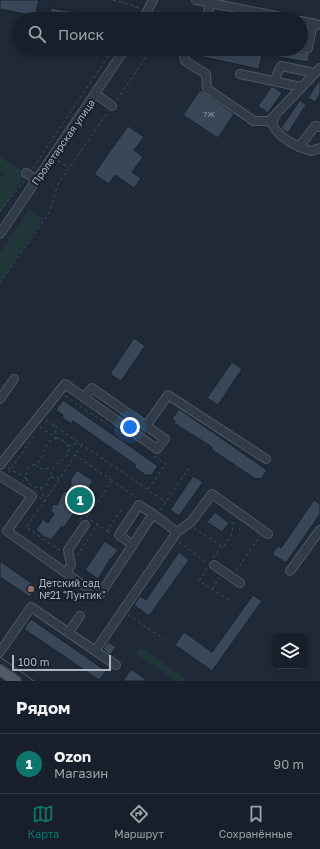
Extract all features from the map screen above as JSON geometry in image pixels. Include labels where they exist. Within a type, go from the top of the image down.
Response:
[{"type":"main road","points":[[0,670],[16,681]]},
{"type":"street","points":[[148,10],[153,0]]},
{"type":"street","points":[[196,0],[248,12]]},
{"type":"street","points":[[209,12],[210,3]]},
{"type":"street","points":[[308,48],[316,24]]},
{"type":"street","name":"Пролетарская улица","points":[[0,234],[120,56]]},
{"type":"street","points":[[184,56],[185,61],[206,74],[207,89],[254,121],[269,122],[317,71]]},
{"type":"street","points":[[274,81],[281,66],[317,71]]},
{"type":"street","points":[[240,74],[301,87]]},
{"type":"street","points":[[96,94],[112,106]]},
{"type":"street","points":[[275,115],[272,124],[286,140],[311,152],[320,148]]},
{"type":"street","points":[[299,147],[315,126],[320,127]]},
{"type":"street","points":[[27,174],[37,180]]},
{"type":"street","points":[[0,399],[14,379]]},
{"type":"street","points":[[0,383],[7,388]]},
{"type":"street","points":[[0,465],[65,384],[84,398],[158,449],[165,439],[92,388],[84,398]]},
{"type":"street","points":[[146,426],[168,395],[266,459]]},
{"type":"street","points":[[3,476],[32,496],[7,531],[99,596],[133,544],[156,513]]},
{"type":"street","points":[[95,651],[175,535],[193,518],[212,494],[266,532]]},
{"type":"street","points":[[133,544],[119,535],[140,505],[156,513],[175,535]]},
{"type":"street","points":[[66,573],[71,565],[68,550],[84,521]]},
{"type":"street","points":[[290,572],[320,530]]},
{"type":"street","points":[[214,562],[224,572],[240,583]]},
{"type":"street","points":[[0,652],[31,606],[116,665]]},
{"type":"street","points":[[68,632],[80,616]]},
{"type":"path","points":[[113,0],[148,10],[172,12]]},
{"type":"path","points":[[135,6],[135,12]]},
{"type":"path","points":[[0,212],[108,56]]},
{"type":"path","points":[[0,283],[49,213],[58,184],[147,56]]},
{"type":"path","points":[[61,393],[133,442]]},
{"type":"path","points":[[0,465],[26,478],[30,485],[36,488],[40,488],[48,483],[54,466],[65,459],[68,454],[68,446],[61,439],[56,438],[40,427],[45,419],[166,502]]},
{"type":"path","points":[[54,425],[56,438]]},
{"type":"path","points":[[3,476],[10,470],[35,433]]},
{"type":"path","points":[[19,484],[26,478],[27,471],[41,460],[46,444],[50,440],[56,438]]},
{"type":"path","points":[[68,446],[80,443]]},
{"type":"path","points":[[63,544],[59,550],[26,528],[82,444]]},
{"type":"path","points":[[75,455],[141,501]]},
{"type":"path","points":[[148,490],[166,464],[153,455]]},
{"type":"path","points":[[36,464],[40,469],[48,468],[51,472]]},
{"type":"path","points":[[156,513],[166,502],[189,468]]},
{"type":"path","points":[[50,477],[60,478]]},
{"type":"path","points":[[84,521],[112,481]]},
{"type":"path","points":[[40,488],[45,501]]},
{"type":"path","points":[[38,496],[45,501]]},
{"type":"path","points":[[107,531],[121,510],[131,517]]},
{"type":"path","points":[[78,511],[83,514]]},
{"type":"path","points":[[83,514],[84,521]]},
{"type":"path","points":[[83,514],[84,521]]},
{"type":"path","points":[[193,518],[194,528],[224,547],[231,537],[235,518],[239,521]]},
{"type":"path","points":[[84,521],[98,524],[113,534]]},
{"type":"path","points":[[75,559],[98,524]]},
{"type":"path","points":[[239,530],[244,524]]},
{"type":"path","points":[[232,578],[266,532]]},
{"type":"path","points":[[175,535],[209,565],[199,581],[229,600]]},
{"type":"path","points":[[214,562],[221,546]]},
{"type":"path","points":[[212,589],[224,572]]},
{"type":"path","points":[[122,612],[164,639]]},
{"type":"green space","points":[[0,157],[26,174],[0,213],[0,177],[3,173],[0,171]]},
{"type":"green space","points":[[29,209],[43,219],[0,283],[0,252]]},
{"type":"green space","points":[[141,648],[189,681],[177,681],[137,654]]},
{"type":"building","points":[[0,0],[39,0],[36,12],[15,12],[0,9]]},
{"type":"building","points":[[51,8],[74,12],[50,12]]},
{"type":"building","points":[[308,53],[310,53],[308,62],[278,57],[308,56]]},
{"type":"building","points":[[198,56],[262,56],[259,69]]},
{"type":"building","points":[[320,79],[320,94],[315,102],[308,98]]},
{"type":"building","points":[[272,86],[282,93],[268,113],[258,106]]},
{"type":"building","points":[[200,90],[234,114],[218,138],[183,115]]},
{"type":"building","points":[[300,100],[306,105],[288,133],[281,128]]},
{"type":"building","points":[[128,126],[144,137],[134,150],[143,157],[132,172],[141,178],[134,188],[115,175],[109,184],[94,174]]},
{"type":"building","points":[[134,338],[145,346],[121,381],[110,374]]},
{"type":"building","points":[[232,362],[242,369],[218,405],[207,398]]},
{"type":"building","points":[[63,400],[158,466],[151,476],[148,474],[147,476],[134,467],[136,465],[73,421],[71,424],[62,417],[63,415],[56,410]]},
{"type":"building","points":[[179,409],[267,470],[261,479],[254,478],[211,449],[212,447],[174,423],[175,421],[172,419]]},
{"type":"building","points":[[77,470],[93,481],[83,496],[84,500],[64,527],[62,526],[51,540],[47,537],[46,538],[36,530],[43,519],[48,523],[54,514],[51,511],[53,504],[57,505],[64,491],[66,492],[71,485],[71,479]]},
{"type":"building","points":[[193,476],[203,482],[179,516],[170,510]]},
{"type":"building","points":[[314,500],[320,504],[320,514],[286,563],[272,554],[278,546],[281,548]]},
{"type":"building","points":[[215,512],[229,523],[222,532],[207,522]]},
{"type":"building","points":[[105,541],[118,550],[110,559],[98,579],[85,570]]},
{"type":"building","points":[[179,552],[189,560],[149,616],[134,605],[140,596],[146,600]]},
{"type":"building","points":[[0,561],[37,587],[30,597],[0,577]]},
{"type":"building","points":[[253,595],[262,601],[212,671],[175,645],[184,632],[212,652]]},
{"type":"building","points":[[31,619],[106,671],[99,680],[24,629]]},
{"type":"building","points":[[108,642],[116,647],[110,655],[103,649]]},
{"type":"building","points":[[131,669],[148,681],[123,681]]},
{"type":"tram line","points":[[0,657],[34,681]]},
{"type":"place","name":"Ozon","points":[[80,500]]},
{"type":"place","name":"Детский сад №21 \"Лунтик\"","points":[[31,589]]}]
